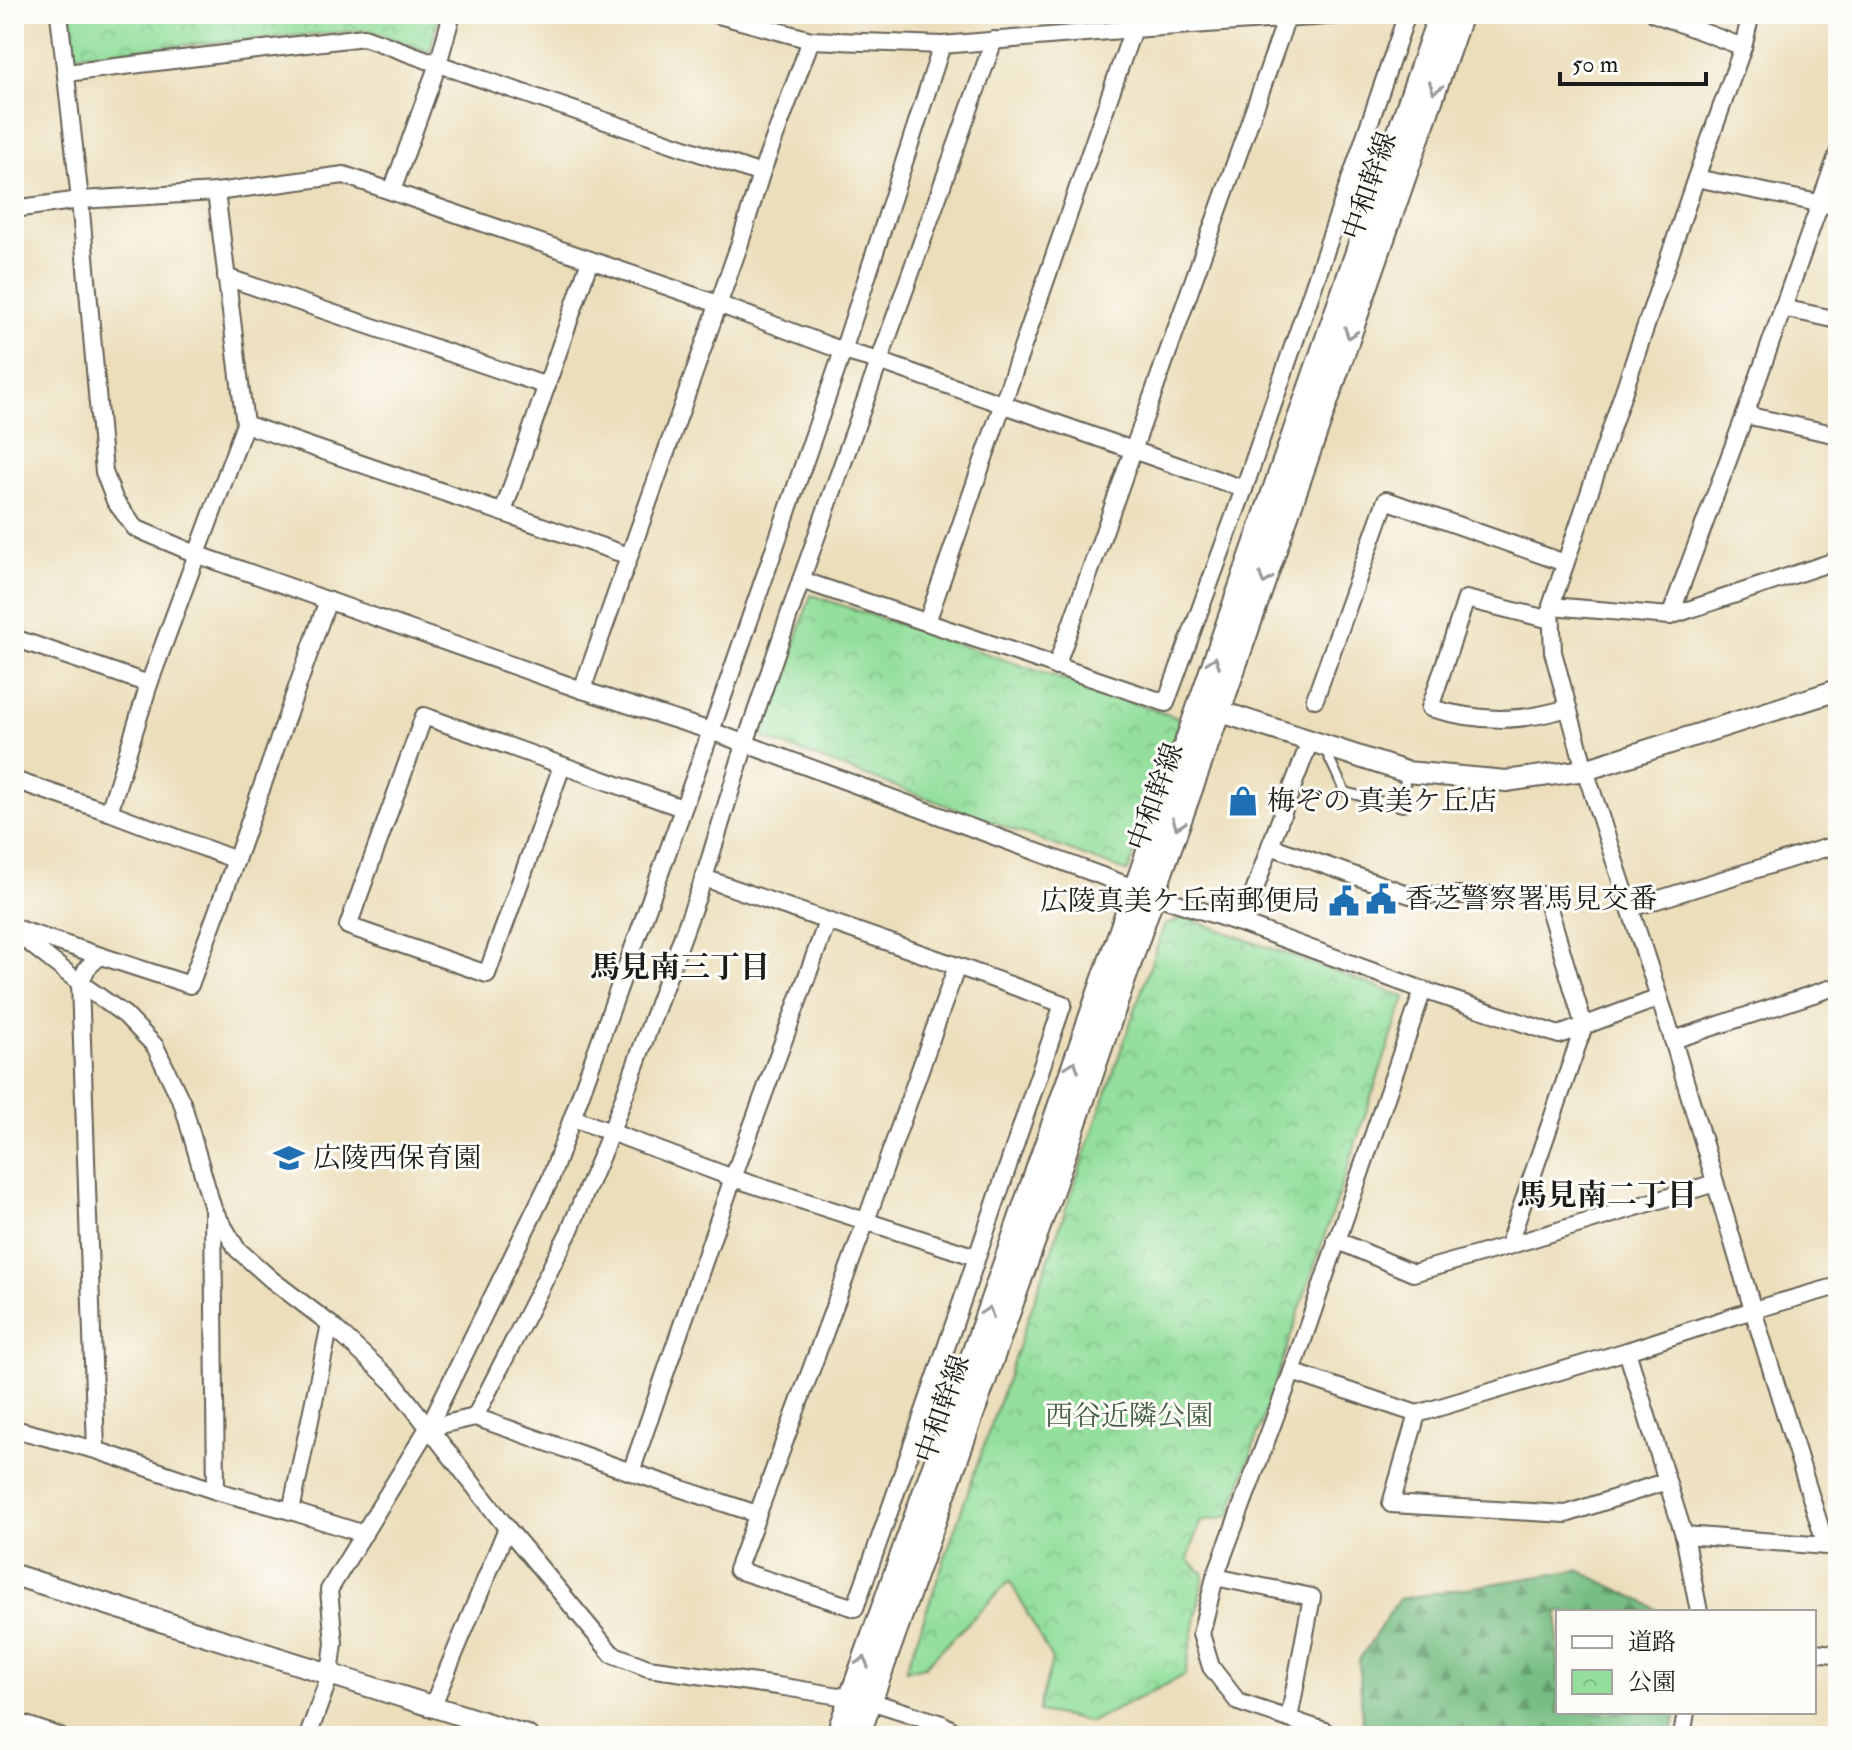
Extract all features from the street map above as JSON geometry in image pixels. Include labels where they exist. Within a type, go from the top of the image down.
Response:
[{"type":"main road","name":"中和幹線","points":[[1209,708],[1440,14]]},
{"type":"main road","name":"中和幹線","points":[[858,1736],[860,1700],[941,1446],[1461,14]]},
{"type":"main road","name":"中和幹線","points":[[837,1736],[860,1700]]},
{"type":"street","points":[[59,14],[80,200],[104,472],[115,501],[135,528],[196,554],[582,690],[711,731],[1144,891],[1559,1035],[1659,998]]},
{"type":"street","points":[[392,191],[438,64],[452,14]]},
{"type":"street","points":[[715,14],[811,40],[942,45],[1133,29],[1172,20],[1286,20],[1357,14]]},
{"type":"street","points":[[801,580],[1166,703],[1244,489],[1407,14]]},
{"type":"street","points":[[1655,14],[1680,19],[1743,47]]},
{"type":"street","points":[[1684,1535],[1826,1546],[1673,1040],[1585,770],[1553,652],[1551,613],[1565,563],[1743,47],[1751,14]]},
{"type":"street","points":[[1056,667],[1286,20]]},
{"type":"street","points":[[927,622],[1133,29]]},
{"type":"street","points":[[66,73],[364,37],[761,174]]},
{"type":"street","points":[[582,690],[740,243],[761,174],[811,40]]},
{"type":"street","points":[[475,1417],[569,1232],[611,1132],[704,878],[745,744],[801,580],[994,40]]},
{"type":"street","points":[[308,1736],[330,1675],[334,1643],[329,1590],[428,1428],[550,1180],[843,351],[942,45]]},
{"type":"street","points":[[1670,616],[1838,153]]},
{"type":"street","points":[[14,209],[80,200],[216,192],[344,175],[1244,489]]},
{"type":"street","points":[[1696,178],[1838,207]]},
{"type":"street","points":[[109,812],[149,684],[245,424],[216,192]]},
{"type":"street","points":[[503,512],[590,260]]},
{"type":"street","points":[[226,277],[547,386]]},
{"type":"street","points":[[1782,308],[1838,320]]},
{"type":"street","points":[[1745,415],[1838,435]]},
{"type":"street","points":[[245,424],[629,556]]},
{"type":"street","points":[[1315,699],[1386,500],[1565,563]]},
{"type":"street","points":[[1568,708],[1538,716],[1498,719],[1461,717],[1430,708],[1466,599],[1551,613],[1670,616],[1838,560]]},
{"type":"street","points":[[14,929],[190,985],[328,600]]},
{"type":"street","points":[[14,638],[149,684]]},
{"type":"street","points":[[1209,708],[1406,772],[1506,781],[1585,770],[1838,690]]},
{"type":"street","points":[[562,766],[487,974],[348,926],[424,716],[682,808]]},
{"type":"street","points":[[1243,924],[1270,846],[1316,743]]},
{"type":"street","points":[[14,780],[236,860]]},
{"type":"street","points":[[1631,908],[1838,844]]},
{"type":"street","points":[[1270,846],[1410,895],[1545,895],[1584,1026],[1508,1246]]},
{"type":"street","points":[[704,878],[827,922],[957,966],[1063,1004],[855,1608],[737,1570],[957,966]]},
{"type":"street","points":[[631,1472],[733,1178],[827,922]]},
{"type":"street","points":[[14,929],[125,1015],[155,1046],[183,1105],[213,1209],[237,1249],[330,1324],[393,1382],[507,1528],[612,1654],[648,1668],[860,1700],[942,1724],[962,1736]]},
{"type":"street","points":[[96,1450],[80,983],[87,968],[100,956]]},
{"type":"street","points":[[1673,1040],[1838,986]]},
{"type":"street","points":[[1328,1736],[1325,1731],[1238,1702],[1211,1667],[1201,1634],[1215,1577],[1292,1372],[1423,990]]},
{"type":"street","points":[[573,1118],[733,1178],[976,1257]]},
{"type":"street","points":[[1336,1240],[1413,1273],[1715,1183]]},
{"type":"street","points":[[213,1209],[216,1491]]},
{"type":"street","points":[[1292,1372],[1417,1414],[1838,1286]]},
{"type":"street","points":[[291,1511],[330,1324]]},
{"type":"street","points":[[1627,1351],[1684,1535],[1699,1610]]},
{"type":"street","points":[[1417,1414],[1391,1504],[1566,1514],[1667,1481]]},
{"type":"street","points":[[428,1428],[475,1417],[757,1514]]},
{"type":"street","points":[[14,1429],[96,1450],[216,1491],[364,1534]]},
{"type":"street","points":[[432,1707],[507,1528]]},
{"type":"street","points":[[14,1575],[527,1736]]},
{"type":"street","points":[[1215,1577],[1312,1597],[1289,1719]]},
{"type":"street","points":[[1816,1652],[1838,1656]]},
{"type":"street","points":[[1682,1736],[1686,1714]]},
{"type":"street","points":[[14,1721],[59,1736]]},
{"type":"lane","points":[[1316,743],[1345,792],[1402,807],[1406,772]]},
{"type":"green space","points":[[71,14],[439,14],[430,52],[368,30],[75,54]]},
{"type":"green space","points":[[811,595],[1181,719],[1128,872],[763,738]]},
{"type":"green space","name":"西谷近隣公園","points":[[1184,917],[1405,997],[1230,1516],[1200,1522],[1188,1560],[1204,1574],[1185,1675],[1091,1722],[1038,1712],[1052,1660],[1010,1581],[925,1666],[906,1670],[1164,926]]},
{"type":"green space","points":[[1578,1570],[1644,1602],[1658,1610],[1556,1610],[1556,1714],[1676,1714],[1671,1736],[1373,1736],[1363,1730],[1359,1660],[1399,1599]]},
{"type":"place","name":"梅ぞの 真美ケ丘店","points":[[1243,801]]},
{"type":"place","name":"香芝警察署馬見交番","points":[[1381,899]]},
{"type":"place","name":"広陵真美ケ丘南郵便局","points":[[1344,901]]},
{"type":"place","name":"広陵西保育園","points":[[289,1158]]},
{"type":"district","name":"馬見南三丁目","points":[[680,967]]},
{"type":"district","name":"馬見南二丁目","points":[[1607,1195]]}]
